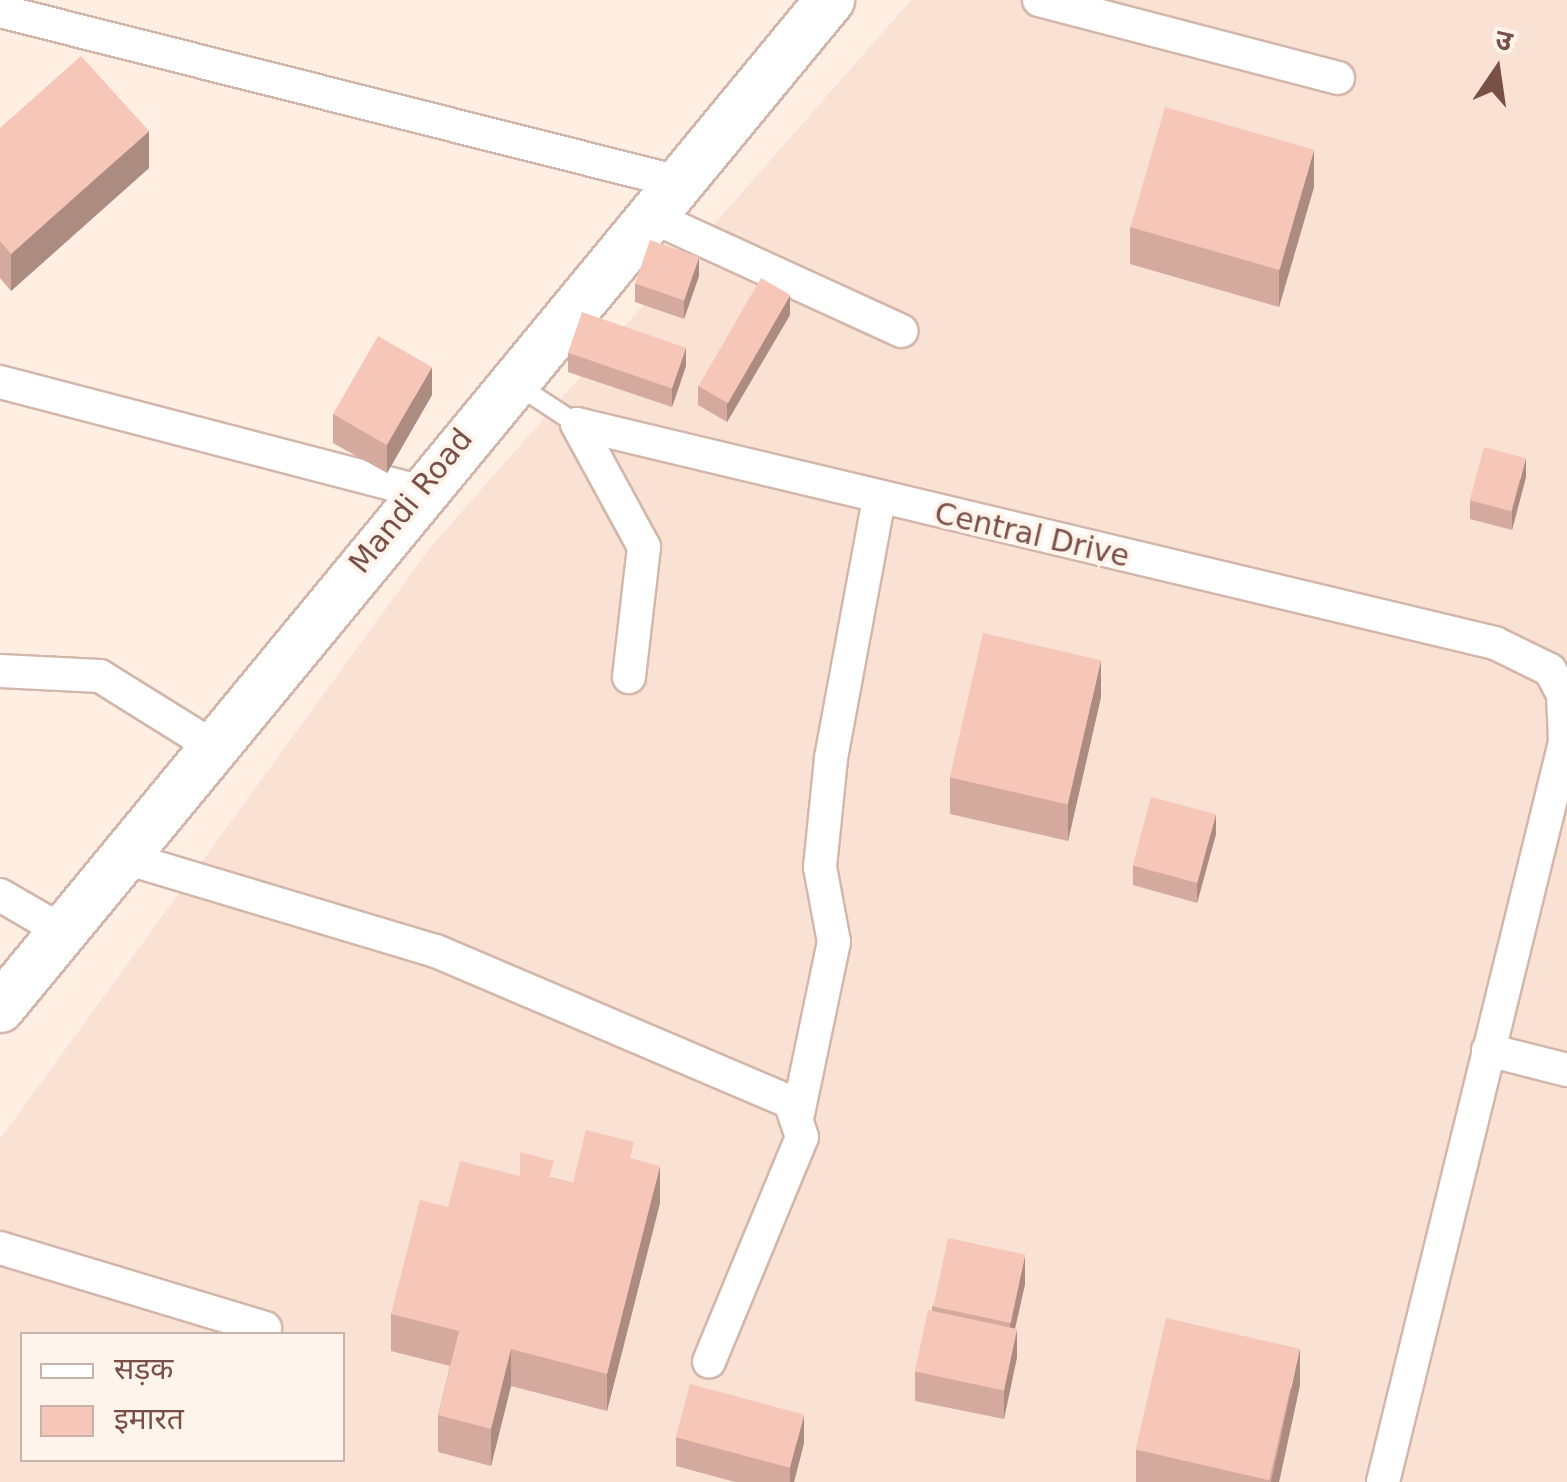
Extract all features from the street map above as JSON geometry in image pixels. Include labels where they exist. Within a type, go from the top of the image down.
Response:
[{"type":"street","name":"Mandi Road","points":[[0,1008],[510,380],[830,0]]},
{"type":"street","points":[[1039,0],[1338,78]]},
{"type":"street","points":[[0,11],[660,198],[902,330]]},
{"type":"street","points":[[0,382],[419,491]]},
{"type":"street","points":[[577,424],[644,547],[629,678]]},
{"type":"street","name":"Central Drive","points":[[577,424],[878,500],[1495,643],[1556,680],[1565,742],[1488,1050]]},
{"type":"street","points":[[709,1362],[790,1175],[798,1114],[833,959],[822,829],[878,500]]},
{"type":"street","points":[[0,671],[100,676],[214,747]]},
{"type":"street","points":[[122,858],[466,962],[686,1051],[798,1114]]},
{"type":"street","points":[[0,895],[62,932]]},
{"type":"street","points":[[1383,1482],[1488,1050],[1567,1070]]},
{"type":"street","points":[[0,1248],[265,1328]]},
{"type":"lane","name":"Central Drive","points":[[510,380],[577,424]]},
{"type":"shaded area","points":[[911,0],[1567,0],[1567,1482],[0,1482],[0,1139],[430,548]]},
{"type":"building","points":[[81,56],[149,131],[11,254],[0,241],[0,128]]},
{"type":"building","points":[[1165,107],[1314,150],[1280,270],[1131,227]]},
{"type":"building","points":[[650,240],[699,257],[684,300],[635,283]]},
{"type":"building","points":[[761,278],[790,295],[728,403],[698,386]]},
{"type":"building","points":[[582,312],[686,348],[672,388],[568,353]]},
{"type":"building","points":[[378,336],[432,367],[387,445],[333,414]]},
{"type":"building","points":[[1484,447],[1526,458],[1511,511],[1470,500]]},
{"type":"building","points":[[983,633],[1101,660],[1068,804],[950,777]]},
{"type":"building","points":[[1151,797],[1216,814],[1197,883],[1133,866]]},
{"type":"building","points":[[586,1130],[634,1142],[630,1158],[660,1166],[607,1374],[511,1349],[491,1429],[438,1415],[459,1331],[391,1314],[420,1200],[448,1207],[460,1161],[520,1176],[520,1152],[554,1161],[549,1177],[573,1183]]},
{"type":"building","points":[[948,1238],[1025,1254],[1011,1323],[933,1306]]},
{"type":"building","points":[[928,1310],[1017,1329],[1004,1391],[915,1372]]},
{"type":"building","points":[[1166,1318],[1299,1349],[1269,1480],[1136,1450]]},
{"type":"building","points":[[690,1384],[804,1415],[790,1468],[676,1437]]}]
